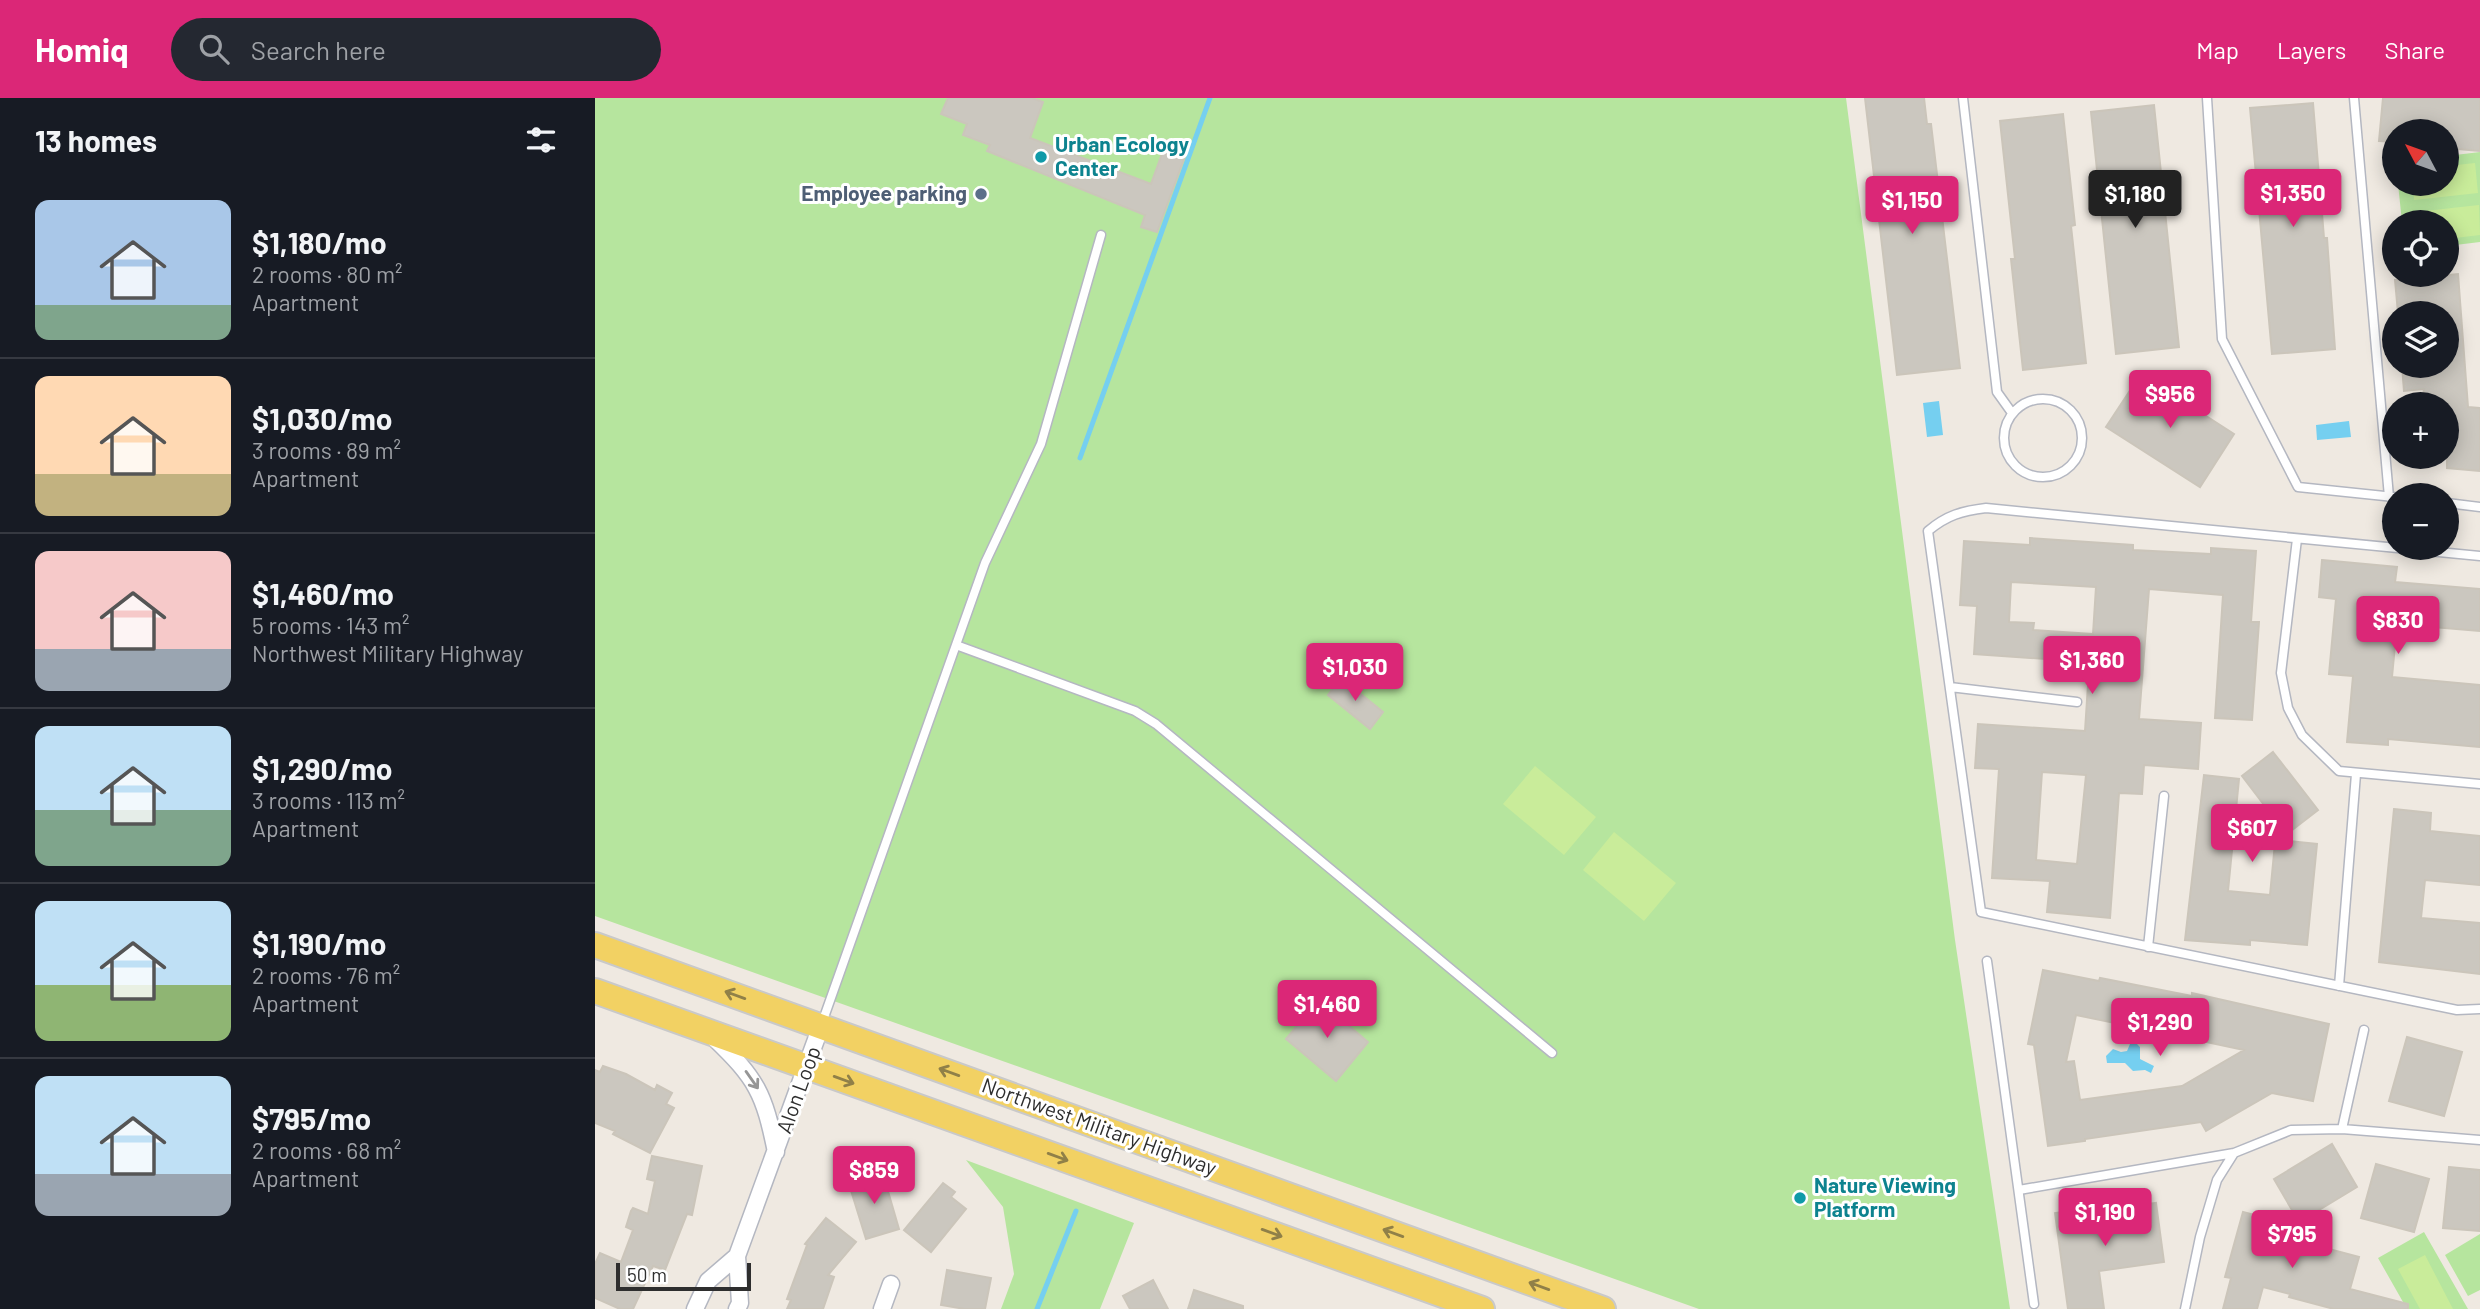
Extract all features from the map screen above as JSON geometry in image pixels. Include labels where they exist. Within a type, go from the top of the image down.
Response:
[{"type":"main road","name":"Northwest Military Highway","points":[[595,945],[1603,1309]]},
{"type":"main road","name":"Northwest Military Highway","points":[[595,991],[1482,1309]]},
{"type":"street","name":"Alon Loop","points":[[737,1309],[740,1303],[737,1256],[821,1026]]},
{"type":"street","name":"Alon Loop","points":[[706,1030],[739,1062],[758,1087],[768,1111],[776,1153]]},
{"type":"street","name":"Alon Loop","points":[[695,1309],[708,1281],[737,1256]]},
{"type":"street","points":[[882,1309],[891,1284]]},
{"type":"lane","points":[[1963,98],[1997,392],[2012,414]]},
{"type":"lane","points":[[2207,98],[2222,339],[2298,487],[2382,496]]},
{"type":"lane","points":[[2354,98],[2391,483]]},
{"type":"lane","points":[[821,1026],[985,563],[1041,443],[1101,235]]},
{"type":"lane","points":[[2039,399],[2054,400],[2068,407],[2078,419],[2083,433],[2081,449],[2074,463],[2062,472],[2047,477],[2032,476],[2018,469],[2008,457],[2004,443],[2005,427],[2012,414],[2024,403],[2039,399]]},
{"type":"lane","points":[[2459,504],[2480,507]]},
{"type":"lane","points":[[2480,556],[1986,509],[1962,511],[1943,518],[1928,531],[1981,912],[2457,1010],[2480,1009]]},
{"type":"lane","points":[[2297,539],[2281,673],[2288,708],[2302,735],[2339,771],[2480,784]]},
{"type":"lane","points":[[956,645],[1135,711],[1156,724],[1552,1053]]},
{"type":"lane","points":[[1949,687],[2077,702]]},
{"type":"lane","points":[[2339,986],[2356,774]]},
{"type":"lane","points":[[2148,947],[2164,796]]},
{"type":"lane","points":[[1987,961],[2034,1304]]},
{"type":"lane","points":[[2342,1129],[2364,1030]]},
{"type":"lane","points":[[2019,1190],[2234,1153],[2291,1130],[2342,1129],[2480,1139]]},
{"type":"lane","points":[[2185,1309],[2200,1237],[2217,1180],[2234,1153]]},
{"type":"green space","points":[[595,98],[1846,98],[1955,940],[2010,1309],[1699,1309],[595,916]]},
{"type":"green space","points":[[2480,152],[2480,242],[2459,245],[2459,210],[2401,210],[2399,196],[2459,196],[2459,155]]},
{"type":"green space","points":[[2475,163],[2478,193],[2459,195],[2459,165]]},
{"type":"green space","points":[[2414,196],[2451,196],[2414,200]]},
{"type":"green space","points":[[2479,205],[2480,235],[2459,238],[2459,210],[2434,210]]},
{"type":"green space","points":[[1535,766],[1596,817],[1564,855],[1503,804]]},
{"type":"green space","points":[[1614,832],[1676,883],[1644,921],[1583,870]]},
{"type":"green space","points":[[966,1160],[1134,1223],[1100,1309],[1001,1309],[1014,1274],[1003,1207]]},
{"type":"green space","points":[[2424,1232],[2468,1309],[2407,1309],[2378,1258]]},
{"type":"green space","points":[[2480,1234],[2480,1290],[2468,1296],[2445,1255]]},
{"type":"green space","points":[[2425,1255],[2453,1309],[2420,1309],[2398,1269]]},
{"type":"water","points":[[1939,401],[1943,435],[1927,437],[1923,403]]},
{"type":"water","points":[[2349,421],[2351,437],[2317,440],[2316,425]]},
{"type":"water","points":[[2130,1044],[2137,1044],[2140,1047],[2140,1059],[2154,1066],[2151,1073],[2145,1070],[2133,1071],[2125,1063],[2107,1063],[2106,1056],[2113,1049],[2127,1051]]},
{"type":"building","name":"Urban Ecology Center","points":[[948,98],[1032,98],[1043,102],[1030,138],[1151,184],[1167,140],[1188,148],[1157,232],[1141,227],[1145,215],[987,151],[990,145],[963,135],[967,124],[941,114]]},
{"type":"building","points":[[1865,98],[1924,98],[1927,124],[1931,124],[1960,368],[1897,375]]},
{"type":"building","points":[[2383,98],[2480,98],[2480,151],[2459,149],[2459,119],[2382,119],[2382,141],[2379,141]]},
{"type":"building","points":[[2313,103],[2335,349],[2272,354],[2250,108]]},
{"type":"building","points":[[2154,105],[2179,347],[2116,354],[2091,112]]},
{"type":"building","points":[[2063,114],[2075,225],[2071,226],[2086,363],[2023,370],[2011,259],[2015,259],[2000,121]]},
{"type":"building","points":[[2396,287],[2459,287],[2468,407],[2480,408],[2480,471],[2458,469],[2459,392],[2424,392],[2424,389],[2404,391],[2403,378],[2459,378],[2459,301],[2397,301]]},
{"type":"building","points":[[2141,374],[2234,434],[2200,487],[2106,427]]},
{"type":"building","points":[[2030,538],[2133,545],[2133,550],[2211,554],[2211,548],[2256,551],[2251,622],[2259,622],[2252,720],[2215,718],[2223,595],[2149,589],[2139,719],[2201,723],[2198,769],[2144,765],[2142,794],[2119,793],[2110,918],[2047,912],[2050,881],[1992,878],[1999,769],[1975,768],[1978,724],[2085,731],[2089,669],[2060,667],[2060,660],[1974,654],[1977,606],[1960,605],[1964,541],[2030,545]],"holes":[[[2011,582],[2096,587],[2093,634],[2033,630],[2034,623],[2009,622]],[[2042,772],[2086,775],[2077,864],[2036,860]]]},
{"type":"building","points":[[2322,560],[2397,567],[2395,582],[2480,589],[2480,631],[2397,624],[2392,677],[2480,685],[2480,747],[2388,739],[2388,745],[2347,742],[2353,676],[2329,674],[2336,599],[2319,597]]},
{"type":"building","points":[[1341,678],[1383,712],[1370,729],[1328,695]]},
{"type":"building","points":[[2273,752],[2318,810],[2279,840],[2317,844],[2307,945],[2250,940],[2250,945],[2185,940],[2204,775],[2239,779],[2228,891],[2270,895],[2277,822],[2242,776]]},
{"type":"building","points":[[2394,809],[2431,813],[2430,831],[2480,836],[2480,885],[2425,880],[2421,918],[2480,923],[2480,974],[2379,962]]},
{"type":"building","points":[[2043,970],[2192,996],[2192,993],[2329,1024],[2313,1101],[2272,1093],[2206,1131],[2201,1122],[2048,1146],[2034,1045],[2028,1044]],"holes":[[[2076,1015],[2244,1050],[2182,1086],[2080,1100],[2074,1061],[2066,1062]]]},
{"type":"building","points":[[1319,1000],[1368,1042],[1336,1081],[1286,1039]]},
{"type":"building","points":[[2407,1037],[2462,1052],[2444,1116],[2389,1101]]},
{"type":"building","points":[[603,1066],[626,1074],[655,1090],[657,1085],[672,1093],[666,1104],[674,1108],[650,1153],[613,1134],[615,1131],[595,1123],[595,1070],[600,1072]]},
{"type":"building","points":[[2332,1144],[2357,1187],[2299,1222],[2274,1179]]},
{"type":"building","points":[[652,1156],[702,1166],[692,1215],[687,1214],[665,1270],[653,1266],[633,1309],[620,1309],[595,1298],[595,1264],[600,1253],[621,1262],[633,1230],[626,1227],[631,1211],[633,1208],[648,1214],[655,1181],[647,1179]]},
{"type":"building","points":[[2376,1164],[2429,1179],[2414,1232],[2361,1218]]},
{"type":"building","points":[[2449,1167],[2480,1170],[2480,1231],[2443,1228]]},
{"type":"building","points":[[883,1174],[899,1229],[866,1239],[849,1184]]},
{"type":"building","points":[[943,1183],[955,1192],[951,1197],[966,1209],[931,1252],[904,1230]]},
{"type":"building","points":[[2156,1203],[2164,1262],[2099,1271],[2104,1309],[2068,1309],[2055,1213],[2090,1208],[2091,1212]]},
{"type":"building","points":[[2243,1212],[2293,1225],[2277,1235],[2359,1257],[2350,1289],[2408,1304],[2408,1309],[2334,1309],[2263,1287],[2257,1309],[2223,1309],[2231,1278],[2225,1277]]},
{"type":"building","points":[[826,1218],[856,1242],[828,1275],[834,1277],[823,1309],[787,1309],[791,1300],[787,1299],[807,1245],[805,1244]]},
{"type":"building","points":[[947,1270],[991,1278],[985,1309],[941,1305]]},
{"type":"building","points":[[1153,1280],[1168,1309],[1130,1309],[1123,1296]]},
{"type":"building","points":[[1194,1290],[1243,1306],[1243,1309],[1188,1309]]},
{"type":"waterway","points":[[1080,458],[1210,98]]},
{"type":"waterway","points":[[1037,1309],[1076,1211]]},
{"type":"place","name":"Urban Ecology Center","points":[[1041,157]]},
{"type":"place","name":"Employee parking","points":[[981,194]]},
{"type":"place","name":"Nature Viewing Platform","points":[[1800,1198]]}]
